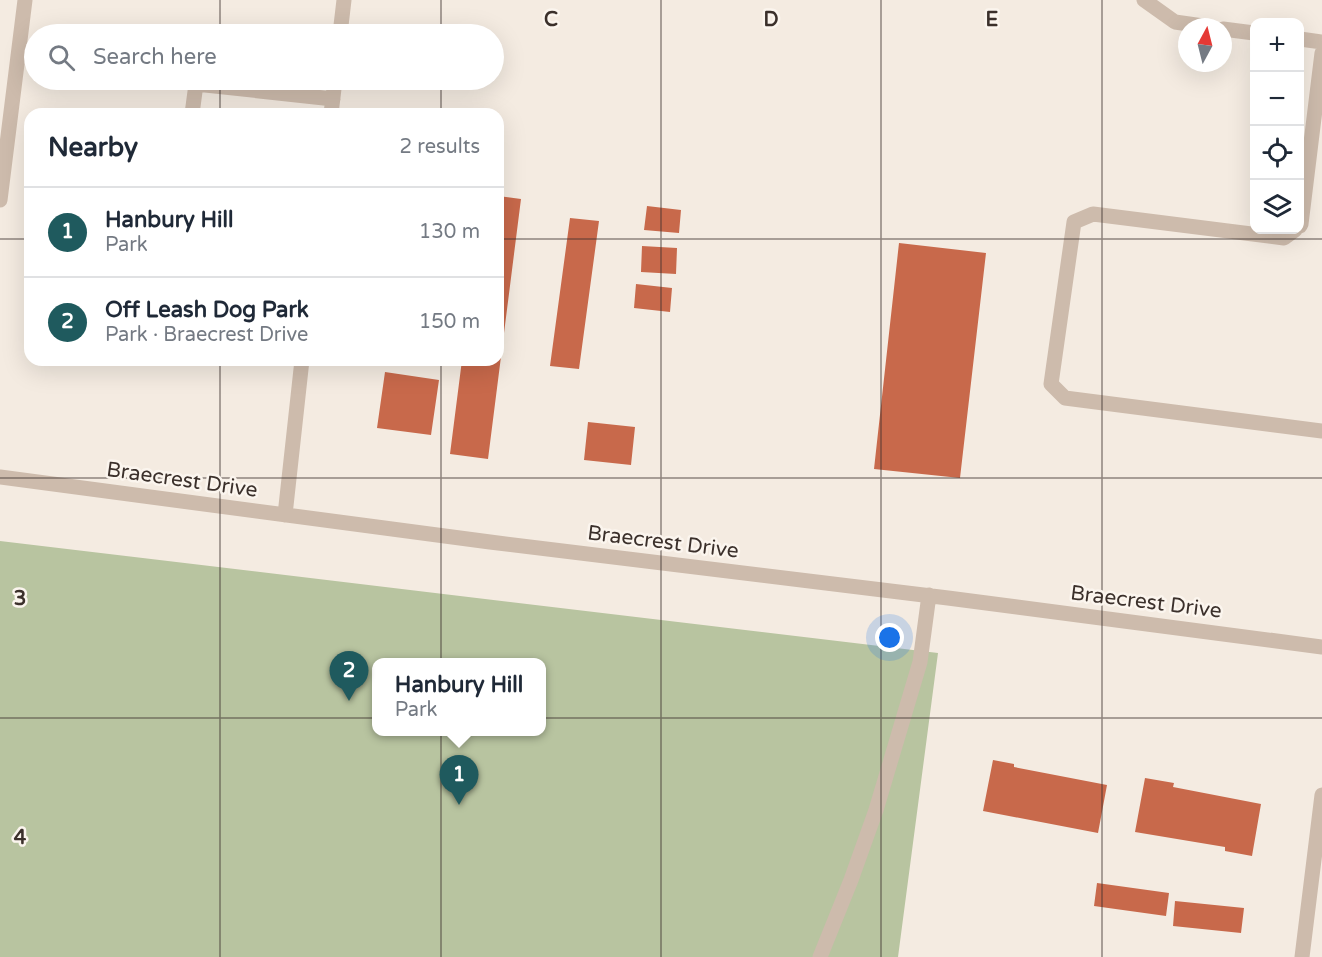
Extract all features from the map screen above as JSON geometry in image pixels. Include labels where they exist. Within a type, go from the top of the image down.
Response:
[{"type":"street","points":[[0,200],[7,85],[25,0]]},
{"type":"street","points":[[341,24],[344,0]]},
{"type":"street","points":[[1144,0],[1178,22]]},
{"type":"street","points":[[1232,30],[1250,32]]},
{"type":"street","points":[[1304,40],[1322,42]]},
{"type":"street","points":[[1304,207],[1322,53]]},
{"type":"street","points":[[193,108],[195,90]]},
{"type":"street","points":[[233,90],[332,106],[334,90]]},
{"type":"street","points":[[1250,234],[1093,214],[1074,222],[1051,384],[1065,398],[1322,431]]},
{"type":"street","points":[[1252,234],[1284,238],[1290,234]]},
{"type":"street","points":[[285,514],[301,366]]},
{"type":"street","name":"Braecrest Drive","points":[[0,477],[1322,647]]},
{"type":"street","points":[[820,957],[876,810],[920,662],[929,595]]},
{"type":"street","points":[[1302,957],[1322,795]]},
{"type":"green space","points":[[0,541],[938,653],[898,957],[0,957]]},
{"type":"building","points":[[504,197],[521,199],[504,333]]},
{"type":"building","points":[[647,206],[681,210],[679,233],[644,230]]},
{"type":"building","points":[[570,218],[599,221],[579,369],[550,366]]},
{"type":"building","points":[[899,243],[986,253],[960,478],[874,469]]},
{"type":"building","points":[[642,246],[677,248],[676,274],[641,272]]},
{"type":"building","points":[[636,284],[672,288],[670,312],[634,308]]},
{"type":"building","points":[[461,366],[500,366],[488,459],[450,454]]},
{"type":"building","points":[[385,372],[439,380],[431,435],[377,428]]},
{"type":"building","points":[[588,422],[635,427],[631,465],[584,460]]},
{"type":"building","points":[[993,760],[1014,764],[1014,767],[1107,785],[1098,833],[983,811]]},
{"type":"building","points":[[1145,778],[1174,783],[1173,787],[1261,804],[1252,856],[1225,851],[1225,847],[1135,832]]},
{"type":"building","points":[[1097,883],[1169,893],[1166,916],[1094,906]]},
{"type":"building","points":[[1175,901],[1244,908],[1241,933],[1173,926]]},
{"type":"place","name":"Off Leash Dog Park","points":[[349,701]]},
{"type":"place","name":"Hanbury Hill","points":[[459,805]]}]
